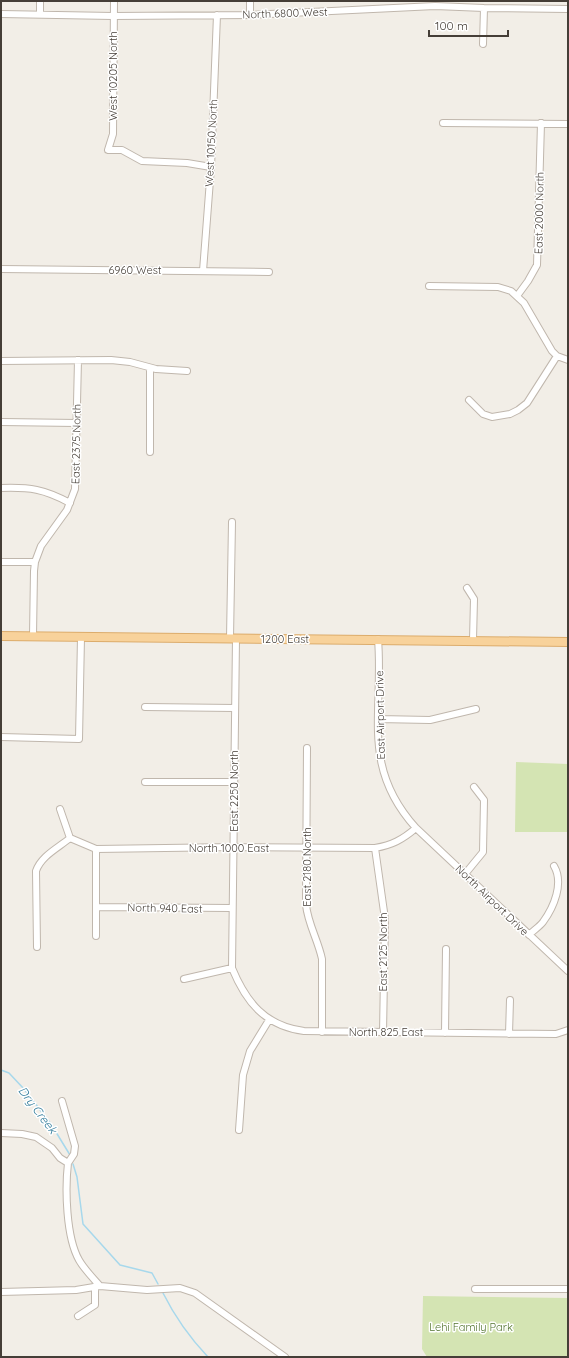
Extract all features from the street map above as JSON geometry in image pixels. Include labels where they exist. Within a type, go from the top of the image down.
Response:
[{"type":"main road","name":"1200 East","points":[[1,636],[568,642]]},
{"type":"street","points":[[40,1],[40,14]]},
{"type":"street","name":"West 10205 North","points":[[114,1],[113,134],[108,150],[122,150],[142,161],[187,162],[210,166]]},
{"type":"street","points":[[250,1],[250,15]]},
{"type":"street","name":"North 6800 West","points":[[1,14],[113,16],[250,15],[377,6],[568,9]]},
{"type":"street","points":[[483,44],[484,8]]},
{"type":"street","name":"West 10150 North","points":[[203,271],[210,166],[217,15]]},
{"type":"street","points":[[443,123],[568,124]]},
{"type":"street","name":"East 2000 North","points":[[517,296],[528,281],[537,264],[541,123]]},
{"type":"street","name":"6960 West","points":[[1,269],[269,272]]},
{"type":"street","points":[[430,286],[498,287],[511,291],[524,303],[552,351],[557,356],[568,360]]},
{"type":"street","points":[[470,400],[483,414],[492,417],[510,414],[518,410],[526,403],[557,356]]},
{"type":"street","name":"East 2375 North","points":[[33,636],[35,562],[45,539],[62,517],[70,503],[75,489],[78,360]]},
{"type":"street","points":[[1,361],[122,360],[150,368],[187,371]]},
{"type":"street","points":[[150,368],[150,452]]},
{"type":"street","points":[[1,422],[77,423]]},
{"type":"street","points":[[1,488],[38,490],[54,494],[70,503]]},
{"type":"street","name":"East 2250 North","points":[[232,522],[235,708],[232,968]]},
{"type":"street","points":[[1,562],[35,562]]},
{"type":"street","points":[[467,588],[474,599],[473,640]]},
{"type":"street","points":[[1,737],[79,739],[81,637]]},
{"type":"street","name":"East Airport Drive","points":[[378,639],[378,753],[382,772],[388,787],[399,808],[416,828]]},
{"type":"street","points":[[145,708],[235,708]]},
{"type":"street","points":[[378,719],[430,720],[476,709]]},
{"type":"street","name":"East 2180 North","points":[[307,748],[306,910],[322,958],[322,1032]]},
{"type":"street","points":[[145,782],[234,782]]},
{"type":"street","points":[[465,874],[483,852],[484,800],[474,787]]},
{"type":"street","points":[[37,947],[36,871],[42,860],[70,838],[60,809]]},
{"type":"street","name":"North 1000 East","points":[[70,838],[96,849],[234,847],[375,848],[388,846],[399,841],[416,828]]},
{"type":"street","name":"North Airport Drive","points":[[416,828],[568,971]]},
{"type":"street","name":"East 2125 North","points":[[375,848],[385,919],[383,1033]]},
{"type":"street","points":[[96,849],[96,936]]},
{"type":"street","points":[[529,935],[546,918],[555,898],[558,884],[558,873],[554,866]]},
{"type":"street","name":"North 940 East","points":[[97,907],[232,908]]},
{"type":"street","points":[[445,1033],[446,949]]},
{"type":"street","points":[[184,978],[232,968]]},
{"type":"street","name":"North 825 East","points":[[232,968],[239,985],[251,1003],[269,1020],[296,1030],[322,1032],[509,1034],[556,1034],[568,1030]]},
{"type":"street","points":[[509,1034],[510,1000]]},
{"type":"street","points":[[239,1130],[243,1075],[250,1051],[269,1020]]},
{"type":"street","points":[[62,1101],[75,1146],[74,1154],[68,1163],[67,1196],[71,1239],[79,1260],[98,1286],[95,1305],[78,1316]]},
{"type":"street","points":[[1,1133],[22,1134],[36,1137],[52,1148],[60,1158],[68,1163]]},
{"type":"street","points":[[1,1292],[76,1290],[98,1286],[147,1290],[180,1288],[195,1293],[285,1357]]},
{"type":"street","points":[[475,1289],[568,1289]]},
{"type":"green space","points":[[516,762],[568,764],[568,832],[515,832]]},
{"type":"green space","name":"Lehi Family Park","points":[[423,1296],[568,1298],[568,1357],[427,1357],[422,1349]]},
{"type":"waterway","name":"Dry Creek","points":[[1,1070],[9,1073],[24,1089],[51,1124],[70,1155]]},
{"type":"waterway","name":"Dry Creek","points":[[73,1164],[77,1177],[83,1224],[120,1265],[152,1273],[158,1284]]},
{"type":"waterway","name":"Dry Creek","points":[[163,1293],[183,1327],[208,1357]]}]
